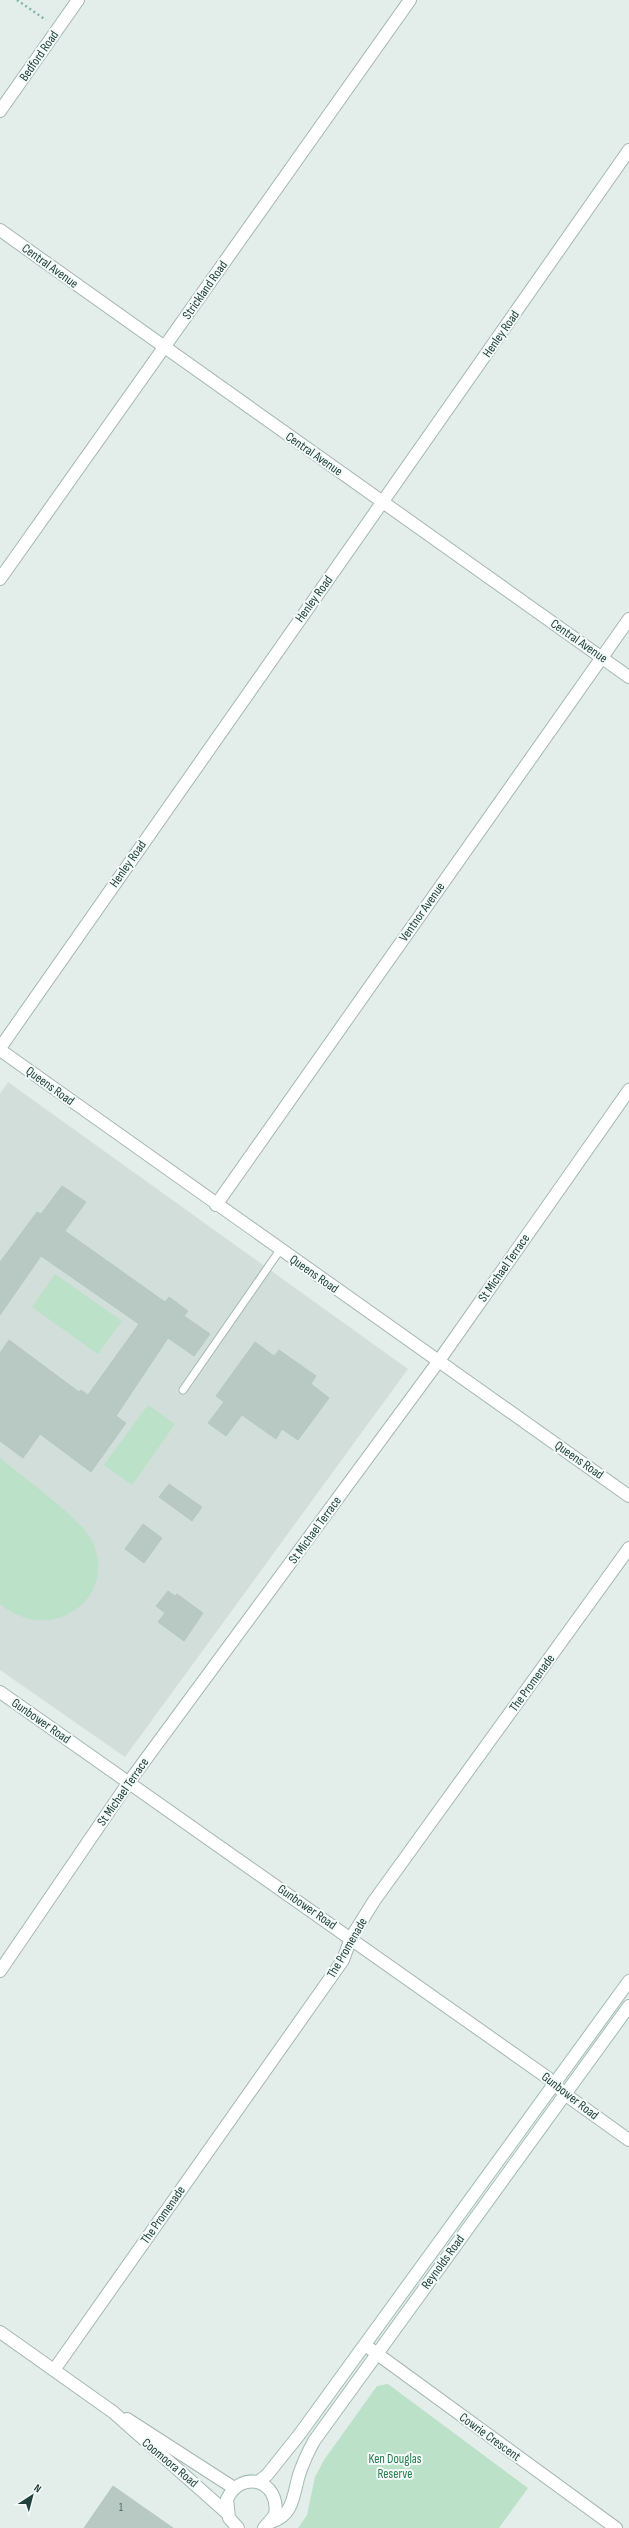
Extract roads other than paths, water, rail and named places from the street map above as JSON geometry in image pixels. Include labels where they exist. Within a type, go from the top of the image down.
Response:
[{"type":"street","name":"Bedford Road","points":[[0,111],[78,0]]},
{"type":"street","name":"Strickland Road","points":[[0,579],[410,0]]},
{"type":"street","name":"Henley Road","points":[[0,1049],[629,150]]},
{"type":"street","name":"Central Avenue","points":[[0,230],[629,677]]},
{"type":"street","name":"Ventnor Avenue","points":[[216,1205],[629,619]]},
{"type":"street","name":"Queens Road","points":[[0,1049],[216,1205],[629,1496]]},
{"type":"street","name":"St Michael Terrace","points":[[0,1971],[129,1782],[438,1362],[629,1090]]},
{"type":"street","name":"The Promenade","points":[[54,2370],[343,1960],[351,1938],[374,1901],[629,1548]]},
{"type":"street","name":"Gunbower Road","points":[[0,1692],[351,1938],[555,2084],[566,2095],[629,2140]]},
{"type":"street","name":"Reynolds Road","points":[[258,2482],[278,2462],[365,2345],[629,1981]]},
{"type":"street","name":"Reynolds Road","points":[[268,2525],[280,2520],[290,2509],[294,2501],[302,2466],[314,2441],[629,2006]]},
{"type":"street","points":[[481,2185],[493,2194]]},
{"type":"street","name":"Coomoora Road","points":[[0,2332],[112,2412],[227,2520],[238,2528]]},
{"type":"street","name":"Cowrie Crescent","points":[[365,2345],[616,2528]]},
{"type":"street","name":"Coomoora Road","points":[[112,2412],[115,2411],[234,2488]]},
{"type":"street","points":[[227,2520],[227,2499],[234,2488],[245,2482],[258,2482],[269,2489],[275,2499],[275,2515],[268,2525]]},
{"type":"lane","points":[[182,1390],[280,1250]]},
{"type":"park label","name":"Ken Douglas Reserve","points":[[395,2466]]}]
